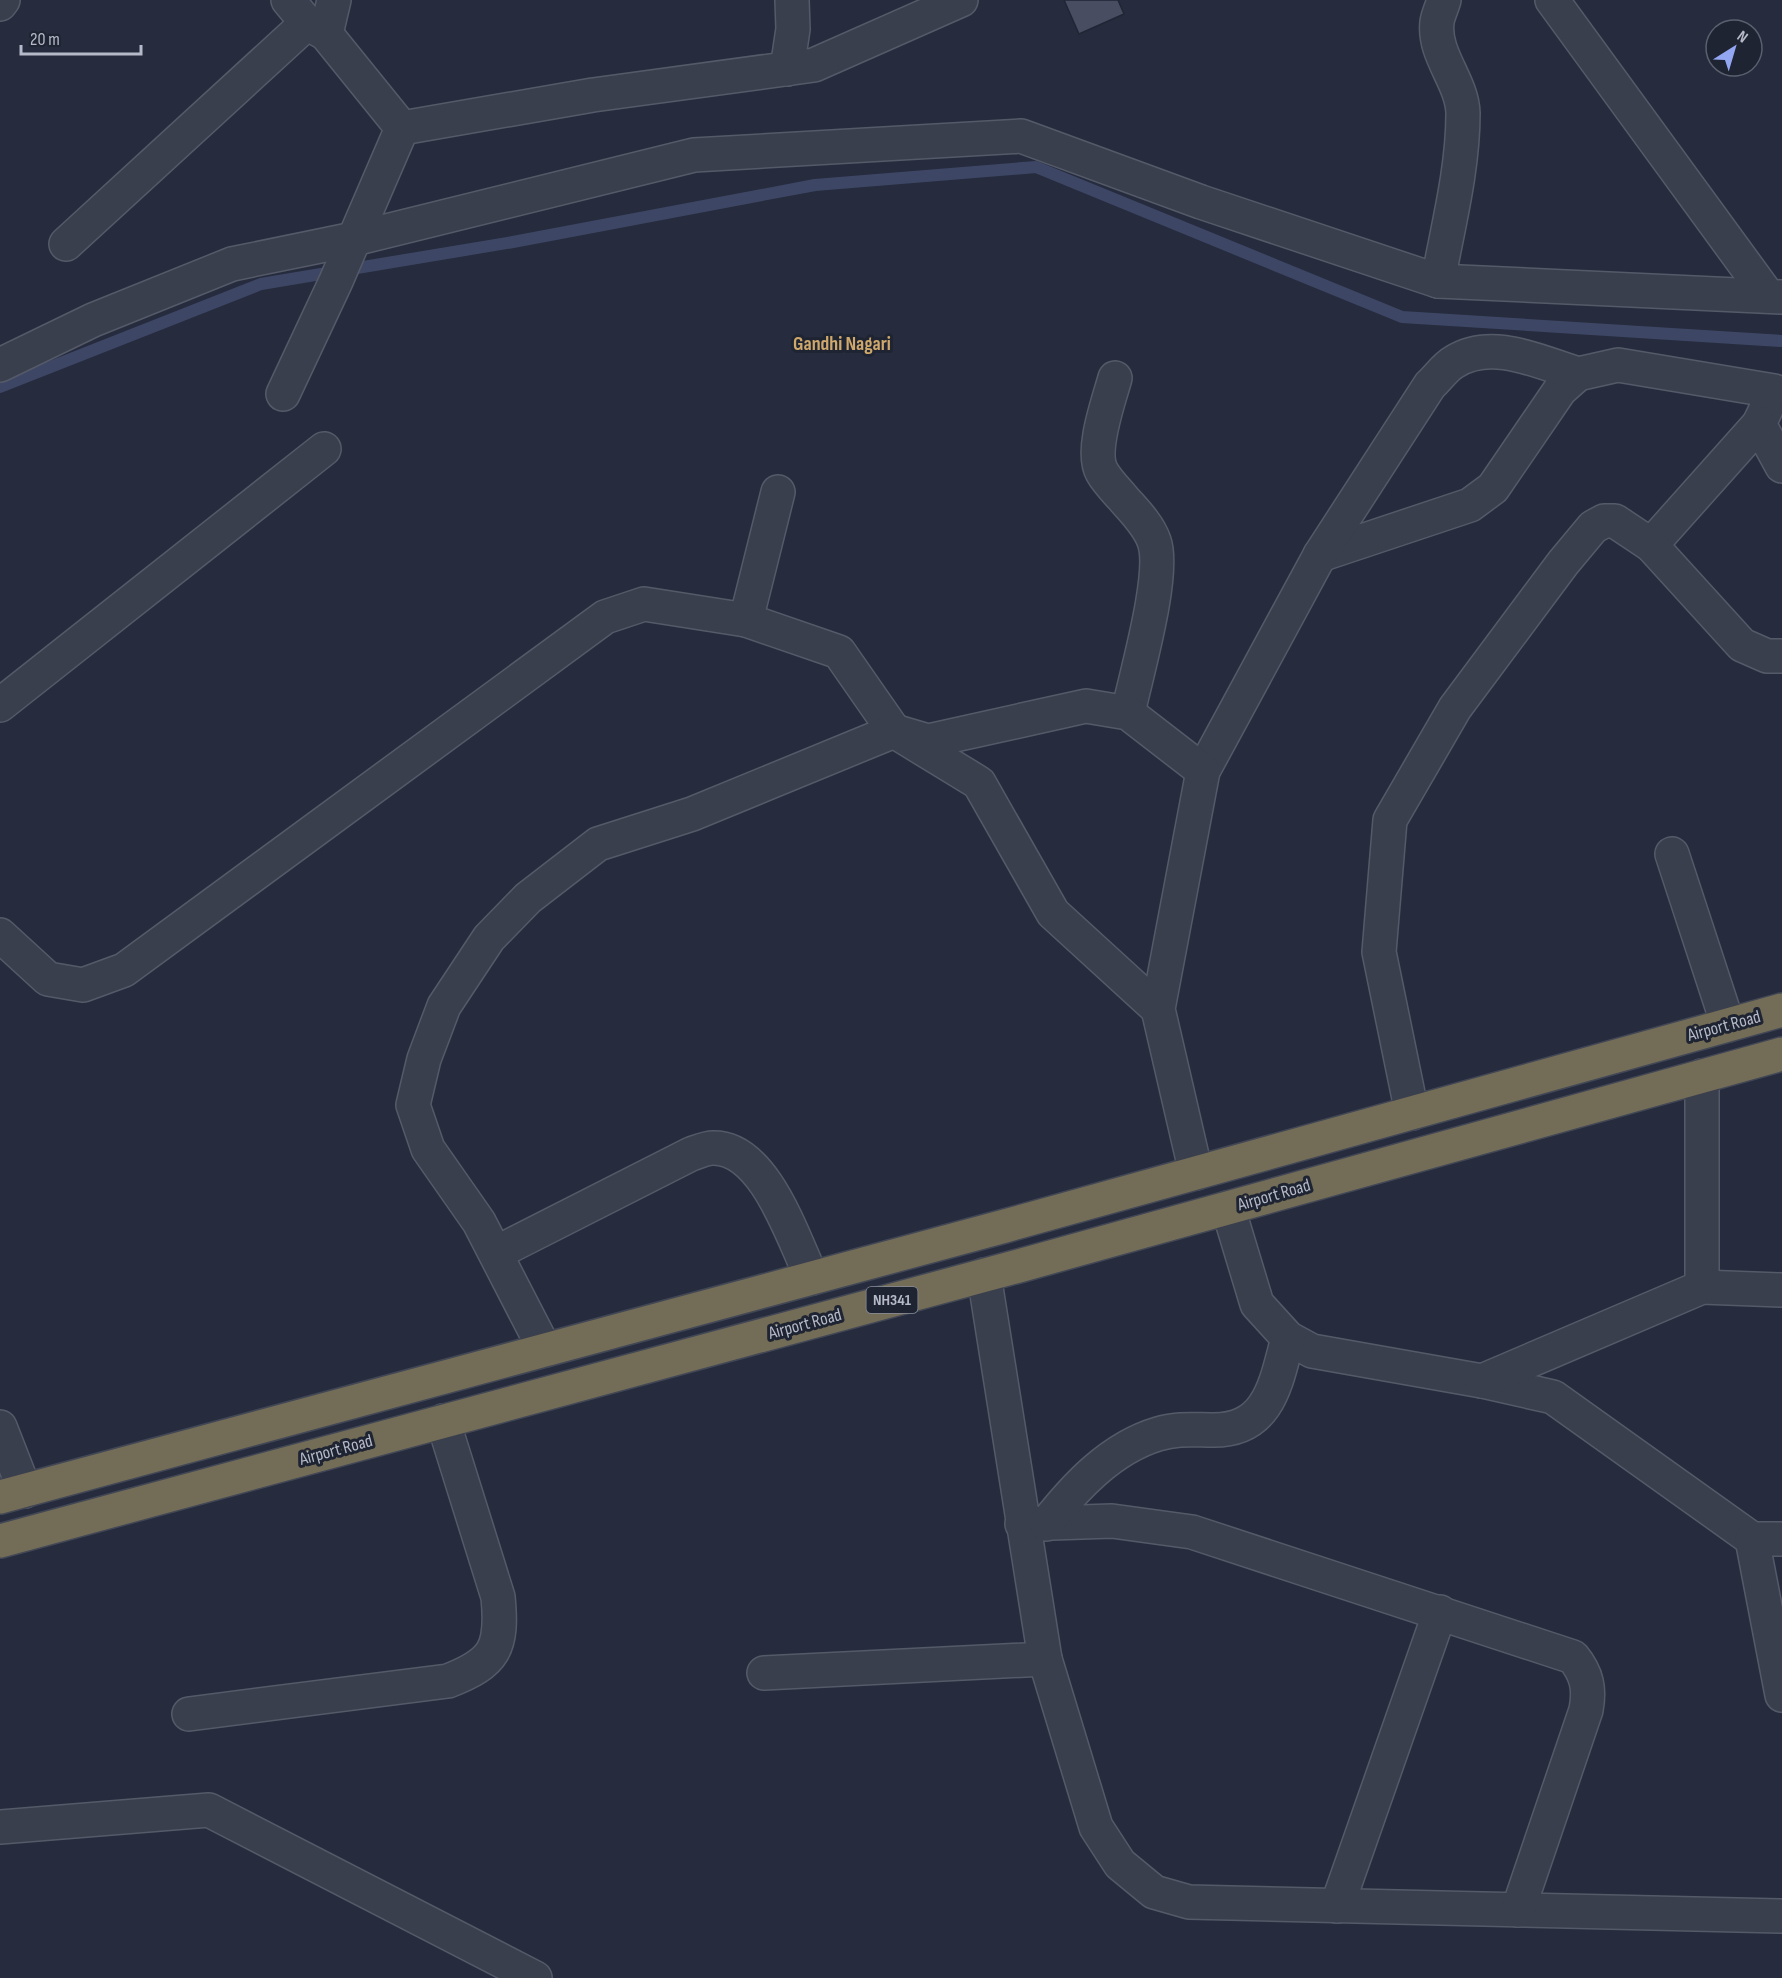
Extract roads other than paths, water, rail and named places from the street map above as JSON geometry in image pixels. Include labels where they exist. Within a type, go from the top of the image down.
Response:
[{"type":"highway","name":"Airport Road","points":[[13,1494],[1196,1173],[1782,1010]]},
{"type":"highway","name":"Airport Road","points":[[0,1541],[984,1275],[1782,1054]]},
{"type":"street","points":[[0,4],[3,0]]},
{"type":"street","points":[[66,244],[307,19],[334,0]]},
{"type":"street","points":[[787,69],[793,28],[792,0]]},
{"type":"street","points":[[402,128],[593,95],[814,65],[961,0]]},
{"type":"street","points":[[1438,281],[1461,155],[1463,110],[1454,79],[1438,45],[1437,21],[1444,0]]},
{"type":"street","points":[[1552,0],[1775,297]]},
{"type":"street","points":[[307,19],[402,128]]},
{"type":"street","points":[[283,394],[345,261],[402,128]]},
{"type":"street","points":[[0,365],[93,320],[232,264],[345,261],[694,155],[1021,136],[1201,202],[1438,281],[1775,297]]},
{"type":"street","points":[[1196,1173],[1158,1009],[1203,771],[1320,555],[1430,386],[1454,362],[1478,353],[1503,351],[1578,374]]},
{"type":"street","points":[[1320,555],[1470,505],[1493,488],[1560,390],[1578,374],[1618,365],[1778,382],[1759,424],[1651,545]]},
{"type":"street","points":[[1115,378],[1100,437],[1098,455],[1100,470],[1144,522],[1154,541],[1158,559],[1156,581],[1128,712]]},
{"type":"street","points":[[1759,424],[1782,466]]},
{"type":"street","points":[[0,705],[324,449]]},
{"type":"street","points":[[746,620],[778,492]]},
{"type":"street","points":[[1412,1113],[1379,952],[1390,820],[1455,708],[1563,563],[1593,527],[1604,521],[1615,521],[1651,545],[1742,645],[1767,656],[1782,656]]},
{"type":"street","points":[[0,936],[48,980],[83,985],[124,970],[605,617],[644,604],[746,620],[839,652],[894,731],[979,783],[1053,913],[1158,1009]]},
{"type":"street","points":[[546,1350],[479,1222],[428,1149],[413,1105],[424,1059],[444,1006],[489,938],[528,898],[598,844],[692,814],[894,731],[928,741],[1086,706],[1128,712],[1203,771]]},
{"type":"street","points":[[1672,854],[1728,1025]]},
{"type":"street","points":[[1702,1076],[1702,1287]]},
{"type":"street","points":[[496,1254],[691,1154],[713,1148],[732,1152],[748,1161],[764,1177],[812,1278]]},
{"type":"street","points":[[1228,1208],[1257,1304],[1288,1338],[1312,1351],[1482,1381],[1553,1397],[1767,1539],[1782,1695]]},
{"type":"street","points":[[984,1275],[1034,1524],[1045,1659],[1096,1827],[1120,1864],[1154,1892],[1189,1902],[1782,1916]]},
{"type":"street","points":[[1482,1381],[1702,1287],[1782,1290]]},
{"type":"street","points":[[1034,1524],[1110,1458],[1157,1434],[1185,1428],[1215,1430],[1243,1425],[1258,1415],[1274,1390],[1288,1338]]},
{"type":"street","points":[[189,1714],[448,1681],[477,1670],[495,1650],[501,1623],[498,1597],[443,1421]]},
{"type":"street","points":[[0,1427],[13,1494]]},
{"type":"street","points":[[1034,1524],[1112,1521],[1192,1532],[1573,1657],[1588,1683],[1586,1710],[1518,1910]]},
{"type":"street","points":[[1337,1906],[1440,1612]]},
{"type":"street","points":[[764,1673],[1045,1659]]},
{"type":"street","points":[[0,1827],[209,1810],[535,1978]]},
{"type":"waterway","points":[[0,387],[261,284],[513,242],[815,185],[1036,167],[1402,317],[1782,341]]},
{"type":"district","name":"Gandhi Nagari","points":[[842,344]]}]
